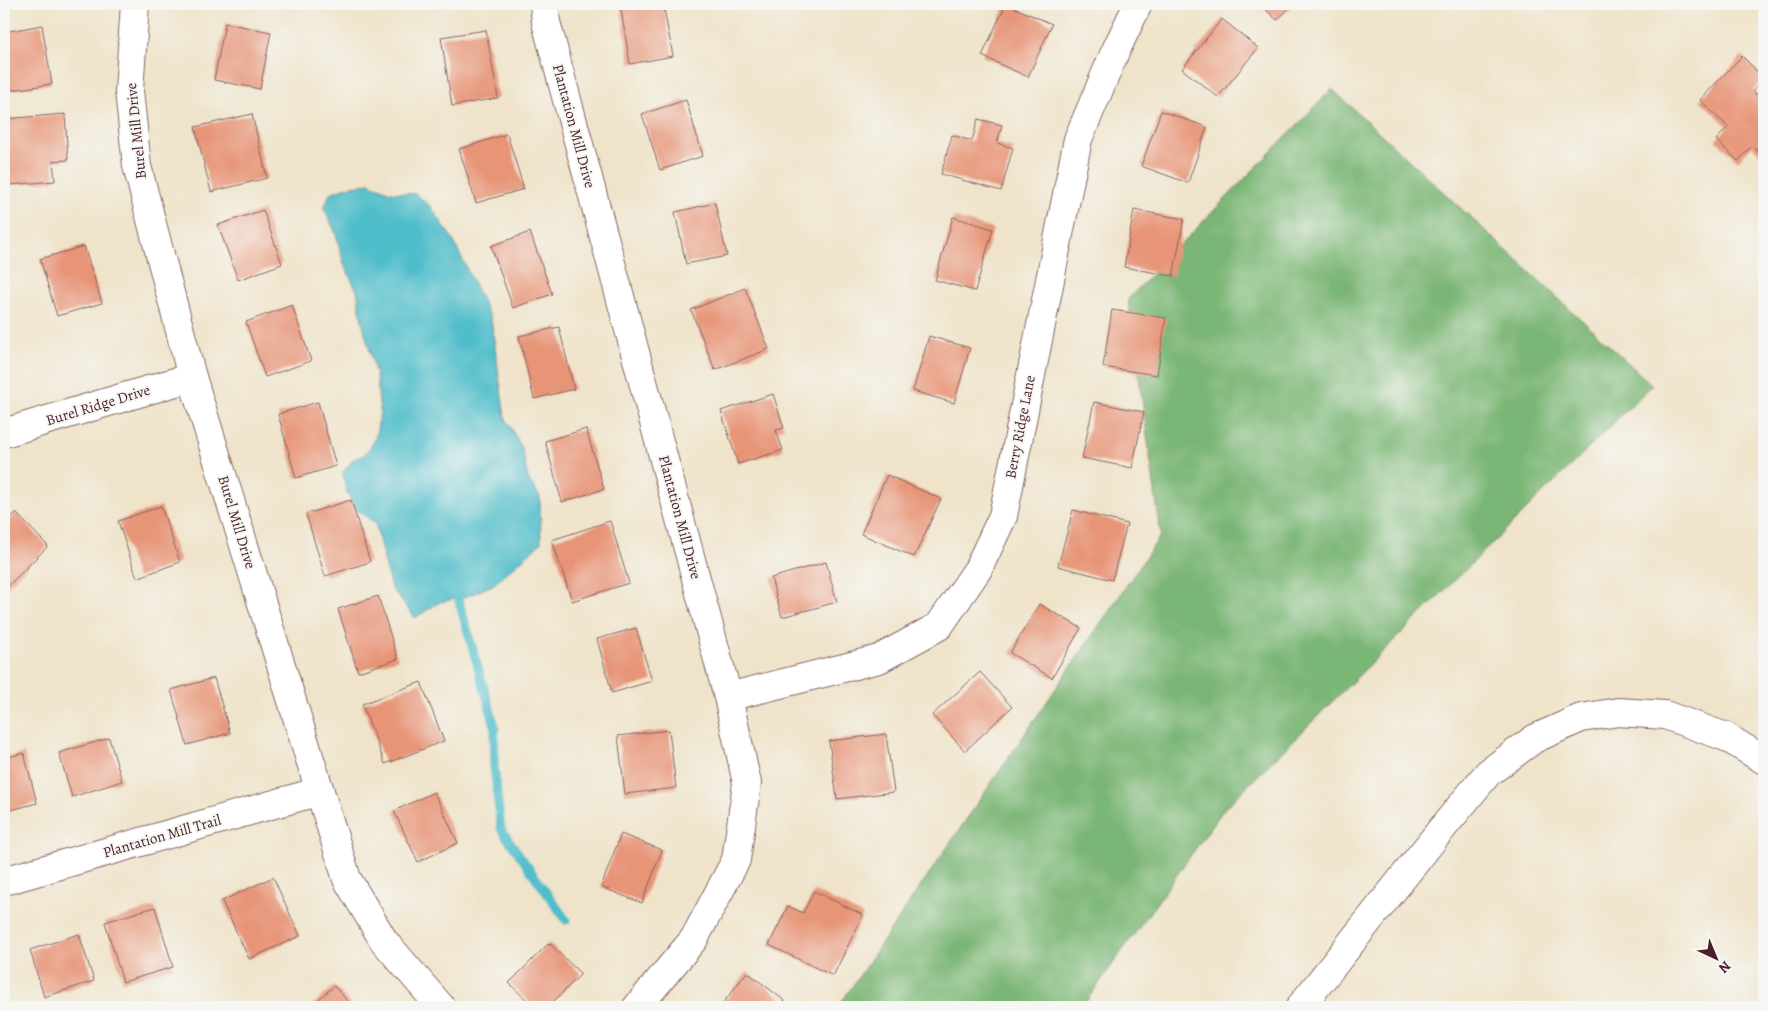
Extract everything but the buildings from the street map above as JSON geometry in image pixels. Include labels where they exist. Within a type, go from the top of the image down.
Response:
[{"type":"street","name":"Burel Mill Drive","points":[[135,4],[129,91],[137,166],[192,377],[347,879],[384,941],[441,1007]]},
{"type":"street","name":"Plantation Mill Drive","points":[[544,4],[546,22],[728,696],[747,783],[736,860],[694,939],[637,1007]]},
{"type":"street","name":"Berry Ridge Lane","points":[[728,696],[879,659],[939,626],[978,569],[1002,516],[1078,139],[1115,52],[1138,4]]},
{"type":"street","name":"Burel Ridge Drive","points":[[4,433],[192,377]]},
{"type":"street","points":[[1300,1007],[1488,773],[1534,739],[1581,718],[1618,712],[1665,715],[1726,737],[1764,760]]},
{"type":"street","name":"Plantation Mill Trail","points":[[4,881],[320,791]]},
{"type":"green space","points":[[1332,89],[1652,385],[1224,809],[1082,1007],[838,1007],[1161,535],[1128,299]]},
{"type":"water","points":[[369,183],[391,192],[416,194],[431,207],[452,238],[491,319],[505,417],[522,448],[528,479],[540,497],[541,543],[493,585],[465,597],[440,602],[415,618],[391,588],[375,523],[357,510],[346,491],[343,473],[353,459],[364,455],[375,440],[380,412],[376,375],[362,321],[357,291],[344,264],[336,234],[324,208],[330,193],[347,187]]},
{"type":"waterway","points":[[458,598],[495,726],[494,766],[501,829],[566,920]]}]
